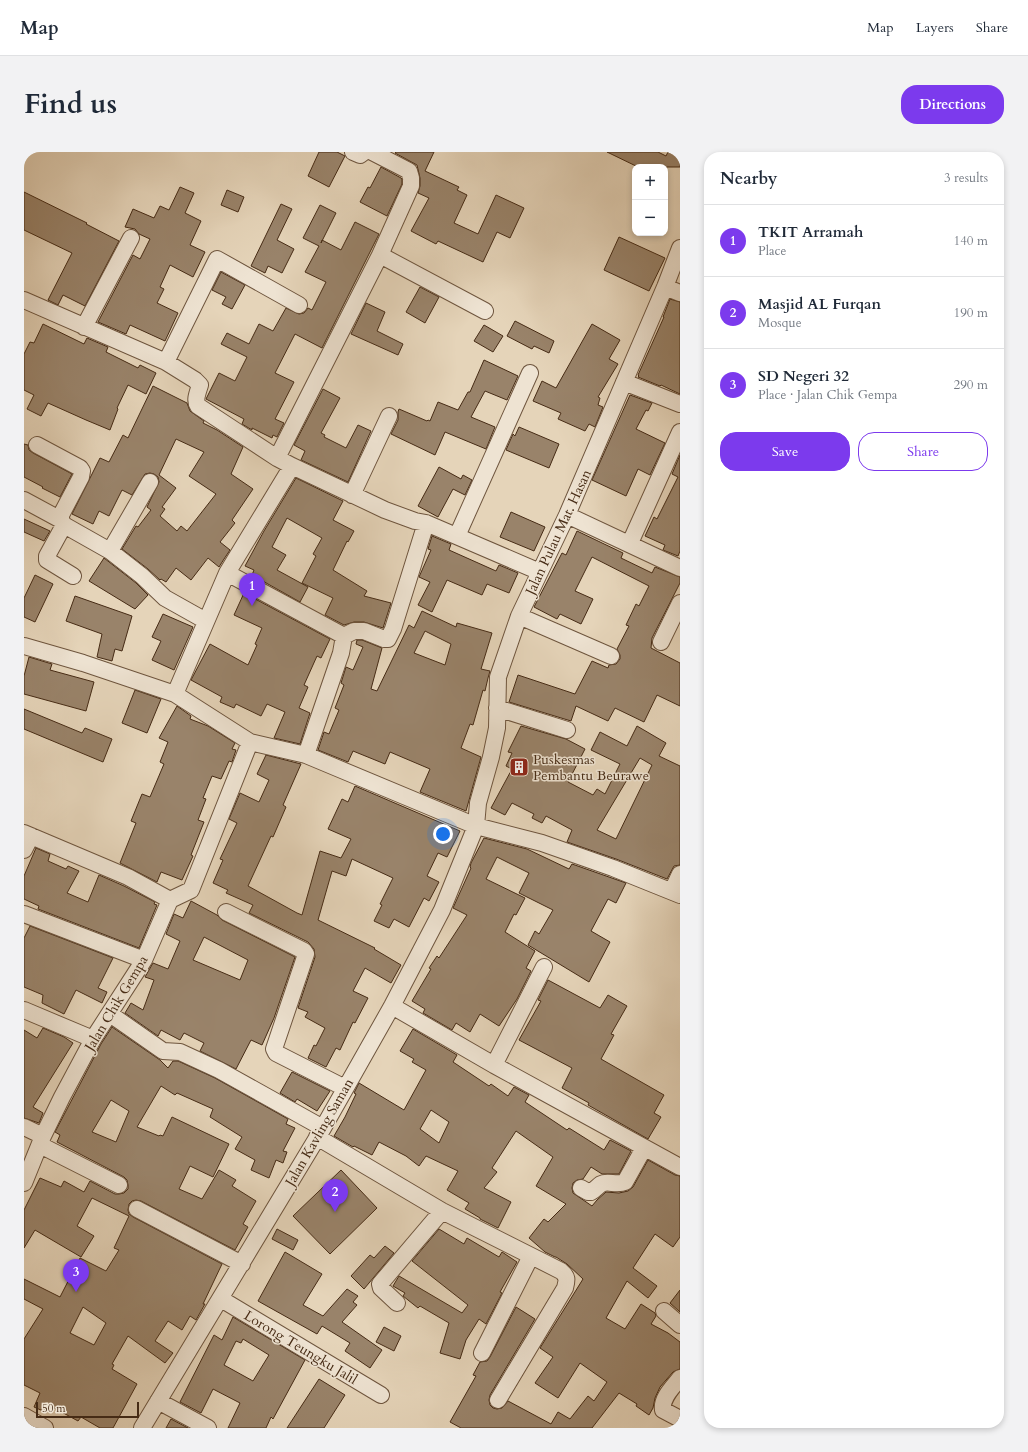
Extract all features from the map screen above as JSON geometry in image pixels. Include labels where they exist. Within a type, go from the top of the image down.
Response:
[{"type":"street","points":[[353,152],[360,155],[364,152]]},
{"type":"street","points":[[277,458],[380,255],[411,186],[412,178],[409,171],[372,152]]},
{"type":"street","points":[[84,327],[131,238]]},
{"type":"street","name":"Jalan Pulau Mat. Hasan","points":[[476,826],[478,803],[491,757],[497,728],[498,677],[519,616],[567,515],[665,287],[680,248]]},
{"type":"street","points":[[380,255],[485,311]]},
{"type":"street","points":[[166,362],[217,259],[299,305]]},
{"type":"street","points":[[665,287],[680,293]]},
{"type":"street","points":[[24,300],[166,362],[195,380],[200,386],[196,399],[198,406],[277,458],[292,466],[385,510],[415,521],[426,523],[540,572]]},
{"type":"street","points":[[457,536],[530,373]]},
{"type":"street","points":[[624,382],[680,404]]},
{"type":"street","points":[[352,495],[389,416]]},
{"type":"street","points":[[630,543],[680,432]]},
{"type":"street","points":[[37,445],[80,468],[82,471],[81,477],[61,515],[63,522],[47,556],[47,560],[73,576]]},
{"type":"street","points":[[175,694],[227,572],[292,466]]},
{"type":"street","points":[[110,551],[150,482]]},
{"type":"street","points":[[24,500],[110,551],[142,576],[165,598],[206,621]]},
{"type":"street","points":[[567,515],[630,543],[680,568]]},
{"type":"street","points":[[344,636],[354,631],[364,631],[384,639],[388,639],[393,629],[426,523]]},
{"type":"street","points":[[227,572],[344,636]]},
{"type":"street","points":[[661,642],[680,603]]},
{"type":"street","points":[[519,616],[611,656]]},
{"type":"street","points":[[306,755],[341,653],[344,636]]},
{"type":"street","points":[[24,646],[83,663],[175,694],[250,742],[306,755],[476,826],[542,843],[613,868],[676,893],[680,874]]},
{"type":"street","points":[[497,708],[567,730]]},
{"type":"street","points":[[26,839],[128,877],[170,900],[191,890],[250,742]]},
{"type":"street","name":"Jalan Kavling Saman","points":[[142,1428],[320,1133],[392,1006],[442,910],[476,826]]},
{"type":"street","name":"Jalan Chik Gempa","points":[[24,1183],[41,1140],[62,1097],[93,1039],[144,960],[170,900]]},
{"type":"street","points":[[226,912],[304,951],[306,954],[274,1049],[276,1052],[345,1088]]},
{"type":"street","points":[[24,914],[144,960]]},
{"type":"street","points":[[494,1064],[544,967]]},
{"type":"street","points":[[392,1006],[680,1167]]},
{"type":"street","points":[[24,1010],[93,1039]]},
{"type":"street","points":[[110,1014],[163,1051],[180,1052],[218,1070],[442,1211],[561,1271],[566,1275],[567,1280],[564,1288],[498,1400]]},
{"type":"street","points":[[24,1127],[41,1140],[119,1186]]},
{"type":"street","points":[[581,1188],[591,1192],[602,1183],[620,1184],[625,1182],[644,1148]]},
{"type":"street","points":[[137,1209],[242,1264]]},
{"type":"street","points":[[397,1303],[381,1288],[380,1284],[442,1211]]},
{"type":"street","points":[[482,1353],[531,1256]]},
{"type":"street","name":"Lorong Teungku Jalil","points":[[221,1299],[381,1395]]},
{"type":"street","points":[[664,1312],[680,1325]]},
{"type":"street","points":[[680,1378],[662,1404],[663,1410],[680,1419]]},
{"type":"street","points":[[158,1401],[208,1428]]},
{"type":"street","points":[[24,1416],[45,1428]]},
{"type":"building","points":[[319,152],[337,152],[345,156],[329,187],[308,176]]},
{"type":"building","points":[[434,152],[425,171],[459,187],[457,190],[467,195],[454,223],[478,234],[496,195],[524,208],[510,238],[497,232],[483,262],[438,241],[436,244],[411,231],[429,198],[418,193],[420,178],[417,165],[395,153]]},
{"type":"building","points":[[607,152],[658,152],[666,156],[668,152],[680,152],[680,167],[668,167],[668,164],[632,164]]},
{"type":"building","points":[[381,167],[402,179],[402,184],[387,216],[360,202],[368,187],[370,188]]},
{"type":"building","points":[[180,187],[194,193],[185,213],[201,221],[190,245],[205,252],[193,277],[170,265],[160,287],[164,289],[157,303],[178,313],[165,341],[130,325],[126,334],[98,322],[133,255],[140,259],[150,239],[139,234],[135,229],[125,227],[133,209],[154,218],[160,206],[169,210]]},
{"type":"building","points":[[227,190],[244,197],[238,212],[221,205]]},
{"type":"building","points":[[24,192],[87,223],[86,224],[119,241],[85,306],[63,295],[58,305],[48,300],[72,253],[24,230]]},
{"type":"building","points":[[281,204],[292,209],[277,240],[294,249],[282,273],[268,266],[265,273],[251,266]]},
{"type":"building","points":[[320,205],[336,213],[322,240],[341,250],[355,222],[379,234],[322,348],[295,334],[275,373],[294,382],[275,419],[284,423],[277,437],[273,435],[272,438],[252,428],[252,430],[242,424],[244,419],[206,399],[219,373],[235,381],[247,357],[221,344],[227,333],[249,344],[259,324],[273,331],[286,308],[299,314],[304,313],[308,308],[312,310],[326,282],[305,272],[319,246],[303,238]]},
{"type":"building","points":[[619,237],[665,258],[649,291],[604,270]]},
{"type":"building","points":[[221,272],[245,285],[232,309],[222,304],[226,297],[212,290]]},
{"type":"building","points":[[420,287],[439,297],[425,323],[406,312]]},
{"type":"building","points":[[670,299],[680,302],[680,394],[661,385],[660,386],[638,377],[664,317]]},
{"type":"building","points":[[366,303],[385,312],[377,331],[403,344],[398,355],[351,334]]},
{"type":"building","points":[[515,321],[554,341],[549,353],[534,346],[532,349],[507,336]]},
{"type":"building","points":[[43,324],[84,344],[87,338],[108,347],[106,352],[138,368],[140,365],[156,373],[146,394],[128,385],[117,408],[118,409],[110,430],[48,403],[41,416],[27,409],[34,395],[24,390],[24,354],[30,342],[34,343]]},
{"type":"building","points":[[592,324],[620,340],[609,359],[618,364],[598,397],[600,398],[598,405],[603,407],[595,427],[589,424],[585,431],[558,419],[561,413],[533,401],[542,381],[556,388]]},
{"type":"building","points":[[484,325],[503,336],[493,352],[474,341]]},
{"type":"building","points":[[484,360],[518,376],[507,400],[485,391],[471,417],[495,427],[486,449],[445,432],[435,455],[391,434],[398,420],[399,409],[427,421],[430,421],[438,402],[458,410],[468,392],[470,392]]},
{"type":"building","points":[[153,386],[187,403],[190,411],[204,421],[203,423],[217,430],[243,447],[231,474],[253,489],[232,520],[235,523],[220,542],[230,550],[219,567],[208,558],[191,580],[176,568],[166,582],[161,579],[160,580],[122,549],[136,526],[138,527],[151,510],[147,507],[159,482],[158,477],[154,474],[145,474],[132,495],[122,490],[109,516],[99,511],[93,524],[72,514],[100,458],[109,462],[123,435],[128,438]],"holes":[[[176,439],[204,452],[189,476],[216,494],[187,531],[181,526],[177,531],[160,516],[165,509],[162,507],[176,488],[159,475]]]},
{"type":"building","points":[[323,389],[340,398],[321,433],[325,435],[324,437],[346,448],[358,425],[371,431],[348,482],[301,460],[305,451],[294,445]]},
{"type":"building","points":[[630,395],[652,403],[648,411],[646,410],[636,429],[665,443],[650,475],[638,469],[626,496],[592,480]]},
{"type":"building","points":[[519,427],[559,444],[549,468],[506,450],[513,434],[515,436]]},
{"type":"building","points":[[24,444],[28,445],[29,450],[33,453],[72,474],[60,497],[24,477]]},
{"type":"building","points":[[680,455],[680,551],[678,556],[663,550],[665,545],[645,536],[654,517],[657,519],[678,477],[672,474]]},
{"type":"building","points":[[439,467],[461,479],[463,475],[472,480],[465,495],[453,489],[438,517],[418,506]]},
{"type":"building","points":[[296,478],[343,501],[333,520],[354,531],[348,542],[347,541],[333,570],[367,591],[364,596],[391,603],[383,628],[364,622],[354,622],[344,625],[325,615],[333,598],[302,583],[316,556],[313,554],[322,538],[287,518],[272,547],[286,555],[277,570],[308,587],[300,602],[252,575],[254,570],[245,566]]},
{"type":"building","points":[[511,512],[545,527],[534,551],[500,537]]},
{"type":"building","points":[[24,519],[50,531],[44,541],[24,532]]},
{"type":"building","points":[[577,531],[623,553],[621,558],[652,573],[655,567],[680,577],[680,583],[652,638],[651,648],[680,663],[680,706],[657,695],[644,722],[615,708],[608,721],[576,706],[571,721],[509,702],[518,675],[575,694],[592,661],[608,668],[609,665],[616,664],[620,659],[617,649],[629,626],[626,625],[636,604],[639,606],[649,586],[592,557],[575,591],[593,599],[581,624],[560,614],[557,619],[534,607],[562,553],[566,555]]},
{"type":"building","points":[[432,536],[451,544],[449,550],[496,571],[499,565],[518,573],[509,593],[487,584],[482,595],[447,580],[432,612],[418,605],[430,582],[419,577],[431,550],[428,549]]},
{"type":"building","points":[[104,558],[136,583],[148,595],[135,609],[89,581]]},
{"type":"building","points":[[35,575],[53,584],[35,622],[24,617],[24,598]]},
{"type":"building","points":[[244,593],[330,639],[321,658],[317,656],[304,685],[308,687],[299,708],[310,713],[300,744],[274,738],[285,712],[267,704],[261,716],[236,704],[234,708],[220,702],[222,697],[191,680],[210,644],[248,665],[257,645],[255,644],[262,628],[234,615]]},
{"type":"building","points":[[75,596],[132,616],[122,651],[115,649],[112,661],[97,657],[102,634],[66,621]]},
{"type":"building","points":[[422,611],[456,627],[457,623],[492,633],[481,669],[490,671],[485,691],[483,690],[473,725],[470,724],[461,748],[481,757],[466,811],[420,792],[430,769],[390,752],[385,764],[353,751],[348,762],[318,750],[324,732],[329,734],[339,710],[335,708],[344,685],[341,683],[346,667],[353,670],[363,647],[356,644],[357,640],[362,640],[382,648],[371,689],[377,691],[409,625],[414,628]],"holes":[[[425,631],[451,644],[445,665],[414,653]]]},
{"type":"building","points":[[163,614],[193,627],[174,670],[152,660],[161,641],[152,637]]},
{"type":"building","points":[[29,657],[52,664],[50,670],[94,682],[86,711],[24,694],[24,676]]},
{"type":"building","points":[[135,690],[161,699],[147,733],[122,723]]},
{"type":"building","points":[[177,706],[191,716],[190,719],[208,726],[235,743],[232,749],[236,750],[232,762],[229,761],[221,779],[212,776],[203,798],[206,799],[198,820],[204,822],[191,855],[193,856],[182,880],[161,872],[157,882],[120,863],[136,823],[131,821],[142,794],[150,797],[164,764],[160,762],[168,742],[159,738]]},
{"type":"building","points":[[24,709],[82,733],[85,728],[112,739],[103,762],[24,729]]},
{"type":"building","points":[[521,726],[566,739],[585,749],[568,782],[593,795],[597,789],[605,794],[620,764],[591,750],[600,732],[627,746],[637,726],[666,743],[659,756],[680,766],[680,865],[674,866],[667,879],[567,842],[572,830],[546,816],[542,823],[532,818],[534,814],[512,803],[505,815],[491,808],[512,769],[506,766],[512,753],[508,752]],"holes":[[[640,758],[652,765],[616,839],[597,830]]]},
{"type":"building","points":[[266,755],[301,764],[283,805],[286,807],[273,837],[271,836],[248,886],[302,915],[320,851],[341,858],[351,839],[328,829],[342,799],[348,802],[355,786],[460,831],[447,857],[438,853],[427,876],[439,882],[429,901],[424,898],[409,927],[394,919],[389,928],[374,921],[382,905],[380,904],[393,878],[352,859],[346,876],[332,871],[318,920],[375,948],[374,949],[401,965],[391,983],[365,968],[353,991],[368,998],[355,1023],[353,1022],[340,1050],[336,1048],[326,1067],[308,1058],[325,1028],[305,1017],[308,1012],[298,1008],[315,957],[314,949],[308,942],[249,913],[253,905],[226,893],[228,890],[213,883],[223,860],[220,859],[237,823],[229,819],[240,793],[259,802],[269,780],[257,774]]},
{"type":"building","points":[[484,838],[527,849],[569,869],[572,864],[626,883],[616,903],[608,899],[591,931],[610,942],[589,982],[528,945],[535,931],[539,934],[553,910],[519,893],[529,873],[497,857],[486,879],[525,898],[516,915],[514,914],[505,932],[535,951],[526,968],[531,971],[517,999],[499,1026],[480,1014],[470,1032],[456,1023],[452,1030],[423,1013],[425,1009],[412,1001],[431,969],[429,968],[437,956],[439,958],[467,915],[453,908],[471,868],[471,863]]},
{"type":"building","points":[[36,848],[50,854],[48,861],[66,869],[68,866],[79,871],[67,893],[88,902],[99,875],[155,902],[154,904],[157,905],[139,948],[38,909],[39,906],[24,899],[24,876]]},
{"type":"building","points":[[191,901],[217,915],[222,920],[295,957],[274,1018],[262,1045],[251,1040],[236,1069],[200,1051],[204,1043],[184,1033],[180,1040],[161,1030],[158,1036],[125,1013],[131,1003],[143,1010],[154,980],[145,977],[153,963],[168,969],[180,941],[166,934],[174,914],[183,918]],"holes":[[[204,937],[248,960],[240,980],[193,960]]]},
{"type":"building","points":[[30,926],[113,958],[98,988],[107,992],[102,1003],[76,990],[64,1014],[42,1003],[43,995],[24,987],[24,938]]},
{"type":"building","points":[[548,980],[600,1008],[608,995],[627,1006],[611,1034],[614,1035],[601,1059],[664,1095],[654,1113],[661,1117],[648,1139],[588,1105],[589,1103],[562,1088],[572,1068],[519,1040],[541,1001],[538,1000]]},
{"type":"building","points":[[112,1027],[160,1060],[168,1068],[173,1061],[178,1061],[215,1078],[288,1119],[286,1124],[295,1128],[283,1151],[287,1152],[283,1163],[276,1160],[269,1178],[251,1170],[255,1160],[235,1149],[242,1137],[210,1117],[213,1109],[177,1093],[175,1095],[161,1086],[137,1127],[159,1136],[163,1136],[172,1117],[229,1144],[213,1177],[190,1166],[179,1189],[202,1199],[219,1170],[236,1180],[232,1186],[256,1201],[243,1224],[248,1227],[235,1250],[141,1201],[132,1201],[129,1204],[129,1214],[133,1217],[222,1264],[203,1304],[205,1304],[196,1320],[190,1316],[182,1330],[168,1321],[155,1341],[173,1353],[165,1363],[128,1336],[112,1364],[114,1365],[112,1369],[137,1384],[113,1428],[100,1428],[81,1417],[78,1421],[47,1404],[43,1411],[34,1407],[40,1393],[24,1385],[24,1339],[43,1309],[24,1299],[24,1279],[60,1297],[80,1258],[106,1271],[119,1250],[114,1248],[129,1216],[92,1198],[77,1226],[94,1236],[81,1257],[35,1230],[24,1248],[24,1210],[40,1178],[61,1187],[64,1181],[84,1192],[90,1181],[115,1194],[124,1193],[128,1189],[127,1180],[124,1177],[57,1142],[60,1135],[55,1132],[101,1044]],"holes":[[[111,1100],[129,1111],[116,1142],[92,1132]],[[83,1307],[106,1323],[94,1345],[70,1333]]]},
{"type":"building","points":[[43,1028],[64,1037],[73,1043],[33,1107],[43,1113],[39,1123],[24,1118],[24,1030],[37,1038]]},
{"type":"building","points":[[413,1029],[457,1055],[453,1062],[489,1086],[491,1084],[508,1096],[514,1087],[529,1095],[525,1102],[567,1130],[569,1128],[604,1150],[610,1140],[631,1151],[619,1174],[602,1174],[591,1167],[583,1179],[577,1180],[573,1183],[573,1193],[592,1206],[606,1192],[619,1193],[628,1191],[633,1187],[648,1160],[675,1175],[680,1176],[680,1237],[673,1247],[655,1234],[633,1268],[657,1286],[648,1298],[627,1281],[606,1318],[625,1329],[641,1304],[655,1313],[656,1316],[651,1324],[668,1333],[680,1342],[680,1369],[673,1372],[660,1387],[649,1415],[636,1406],[637,1404],[619,1393],[592,1428],[461,1428],[450,1422],[476,1376],[473,1375],[480,1362],[487,1361],[490,1357],[516,1307],[535,1319],[490,1395],[490,1405],[493,1408],[502,1408],[508,1401],[551,1424],[558,1412],[570,1419],[588,1396],[594,1401],[607,1382],[580,1363],[558,1398],[535,1383],[553,1357],[540,1348],[583,1279],[567,1264],[545,1252],[529,1238],[544,1219],[548,1222],[566,1204],[536,1186],[553,1157],[516,1131],[492,1168],[497,1172],[484,1188],[511,1202],[498,1228],[465,1209],[469,1203],[447,1190],[458,1171],[426,1156],[419,1166],[406,1156],[379,1142],[372,1155],[354,1146],[353,1147],[334,1136],[356,1094],[354,1093],[359,1083],[404,1110],[426,1070],[412,1062],[414,1059],[400,1051]],"holes":[[[431,1110],[449,1122],[439,1143],[420,1129]]]},
{"type":"building","points":[[292,1072],[330,1091],[317,1111],[297,1099],[295,1102],[280,1093]]},
{"type":"building","points":[[341,1170],[377,1208],[330,1254],[293,1216]]},
{"type":"building","points":[[277,1229],[298,1240],[293,1250],[272,1239]]},
{"type":"building","points":[[439,1229],[464,1244],[467,1238],[499,1257],[502,1252],[517,1262],[500,1292],[502,1293],[486,1324],[479,1319],[466,1340],[460,1359],[440,1353],[449,1323],[420,1306],[418,1308],[403,1296],[405,1293],[393,1286],[399,1276],[462,1313],[468,1305],[412,1261]]},
{"type":"building","points":[[385,1246],[394,1253],[364,1289],[351,1276],[370,1255],[374,1258]]},
{"type":"building","points":[[285,1252],[322,1274],[303,1305],[323,1316],[347,1289],[358,1296],[353,1302],[357,1305],[342,1322],[382,1350],[370,1368],[345,1351],[350,1343],[322,1326],[317,1334],[258,1301]]},
{"type":"building","points":[[680,1290],[680,1312],[670,1303]]},
{"type":"building","points":[[233,1317],[305,1360],[273,1419],[271,1417],[266,1428],[228,1428],[240,1403],[213,1389],[201,1413],[180,1402],[214,1335],[222,1340]],"holes":[[[243,1339],[269,1355],[253,1381],[224,1365],[236,1341],[241,1343]]]},
{"type":"building","points":[[384,1327],[401,1336],[394,1351],[376,1342]]},
{"type":"building","points":[[319,1379],[345,1395],[324,1428],[287,1428]]},
{"type":"building","points":[[171,1419],[188,1428],[166,1428]]},
{"type":"place","name":"TKIT Arramah","points":[[252,606]]},
{"type":"place","name":"Puskesmas Pembantu Beurawe","points":[[519,767]]},
{"type":"place","name":"Masjid AL Furqan","points":[[335,1212]]},
{"type":"place","name":"SD Negeri 32","points":[[76,1292]]}]
